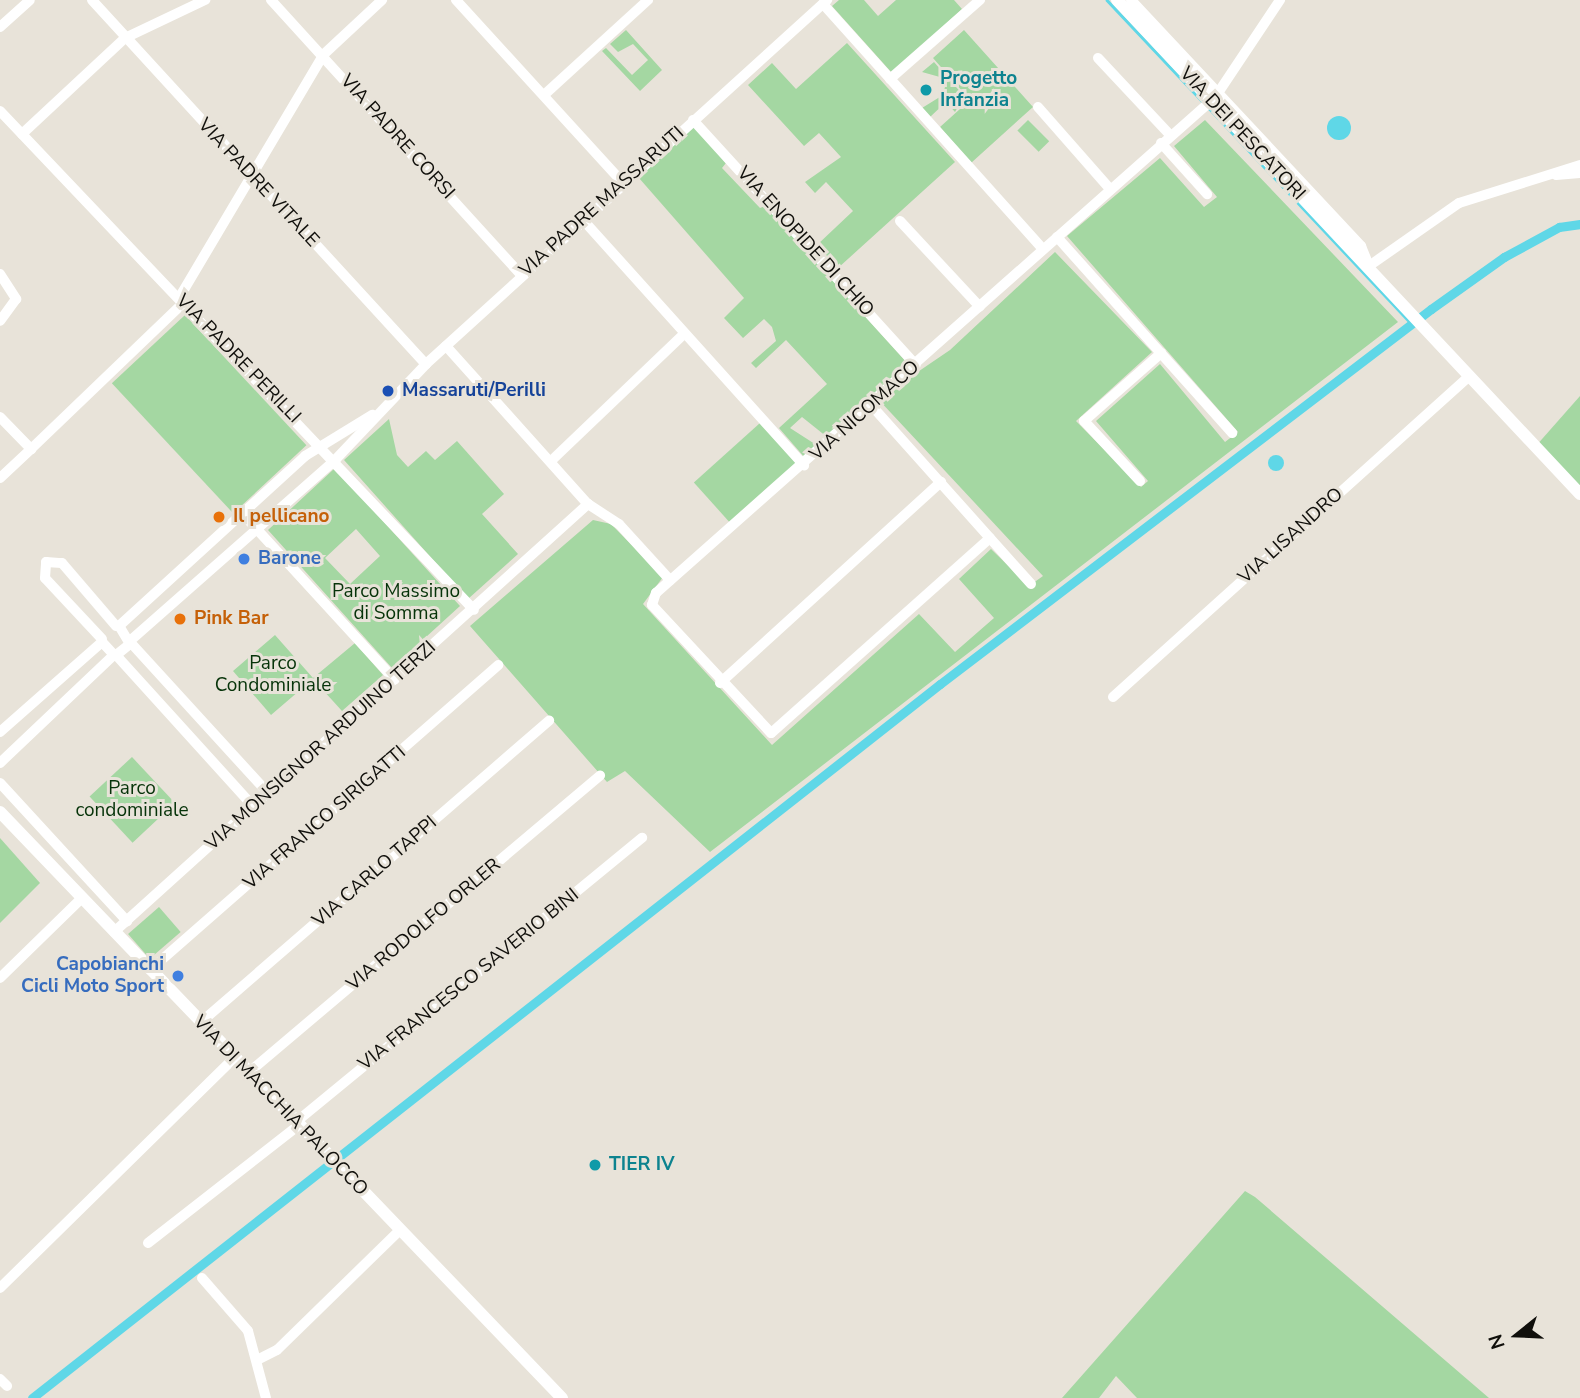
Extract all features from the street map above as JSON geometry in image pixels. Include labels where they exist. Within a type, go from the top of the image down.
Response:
[{"type":"street","points":[[0,27],[30,0]]},
{"type":"street","name":"VIA PADRE VITALE","points":[[92,0],[426,364]]},
{"type":"street","points":[[22,134],[125,38],[205,0]]},
{"type":"street","name":"VIA PADRE CORSI","points":[[271,0],[522,276]]},
{"type":"street","points":[[0,478],[181,301],[323,55],[382,0]]},
{"type":"street","points":[[544,95],[648,0]]},
{"type":"street","points":[[890,79],[980,0]]},
{"type":"street","name":"VIA DEI PESCATORI","points":[[1117,0],[1580,494]]},
{"type":"street","name":"VIA DEI PESCATORI","points":[[1131,0],[1210,101]]},
{"type":"street","name":"VIA NICOMACO","points":[[990,538],[769,734],[653,608],[654,595],[670,580],[804,465],[1210,101],[1280,0]]},
{"type":"street","points":[[463,2],[624,184]]},
{"type":"street","points":[[825,2],[890,79],[1043,249]]},
{"type":"street","name":"VIA PADRE MASSARUTI","points":[[0,763],[115,654],[336,459],[381,409],[471,322],[825,2]]},
{"type":"street","points":[[1098,58],[1170,135]]},
{"type":"street","points":[[1038,107],[1110,189]]},
{"type":"street","name":"VIA PADRE PERILLI","points":[[0,111],[322,444],[474,610]]},
{"type":"street","name":"VIA ENOPIDE DI CHIO","points":[[693,120],[916,365]]},
{"type":"street","points":[[1161,143],[1207,194]]},
{"type":"street","points":[[1369,266],[1459,203],[1520,179],[1580,165]]},
{"type":"street","points":[[1520,179],[1580,173]]},
{"type":"street","points":[[584,221],[804,465]]},
{"type":"street","points":[[900,221],[980,307]]},
{"type":"street","points":[[1057,237],[1232,433]]},
{"type":"street","points":[[0,274],[16,299],[0,321]]},
{"type":"street","points":[[551,461],[684,334]]},
{"type":"street","points":[[446,346],[588,504],[619,524],[670,580]]},
{"type":"street","points":[[1140,481],[1084,421],[1161,353]]},
{"type":"street","name":"VIA LISANDRO","points":[[1113,696],[1469,376]]},
{"type":"street","points":[[871,405],[1031,584]]},
{"type":"street","name":"VIA PADRE MASSARUTI","points":[[0,732],[322,444],[381,409]]},
{"type":"street","points":[[0,417],[30,449]]},
{"type":"street","points":[[720,683],[941,482]]},
{"type":"street","name":"VIA MONSIGNOR ARDUINO TERZI","points":[[114,932],[474,610],[588,504]]},
{"type":"street","points":[[242,513],[396,680]]},
{"type":"street","points":[[253,806],[47,580],[46,562],[62,563],[116,627],[268,793]]},
{"type":"street","name":"VIA FRANCO SIRIGATTI","points":[[150,970],[499,665]]},
{"type":"street","name":"VIA CARLO TAPPI","points":[[200,1023],[549,720]]},
{"type":"street","name":"VIA RODOLFO ORLER","points":[[248,1073],[600,776]]},
{"type":"street","points":[[0,783],[127,921]]},
{"type":"street","name":"VIA DI MACCHIA PALOCCO","points":[[0,812],[562,1398]]},
{"type":"street","name":"VIA FRANCESCO SAVERIO BINI","points":[[148,1243],[642,838]]},
{"type":"street","points":[[0,978],[82,898]]},
{"type":"street","points":[[0,1288],[234,1058]]},
{"type":"street","points":[[259,1359],[277,1350],[400,1230]]},
{"type":"street","points":[[202,1278],[243,1323],[259,1359],[266,1398]]},
{"type":"green space","points":[[839,0],[864,0],[878,16],[896,0],[954,0],[962,9],[892,73],[832,6]]},
{"type":"green space","points":[[626,30],[662,70],[640,91],[602,51],[606,48],[632,75],[648,60],[633,44],[618,52],[610,44]]},
{"type":"green space","points":[[964,30],[1033,107],[971,163],[940,127],[970,100],[933,58]]},
{"type":"green space","points":[[847,43],[955,162],[838,268],[817,245],[853,211],[826,182],[815,193],[805,182],[841,157],[819,133],[804,146],[748,85],[772,63],[796,89]]},
{"type":"green space","points":[[934,62],[964,96],[955,112],[946,102],[930,117],[922,108],[943,95],[947,79],[922,72]]},
{"type":"green space","points":[[1028,120],[1049,141],[1039,152],[1017,131]]},
{"type":"green space","points":[[1205,120],[1398,322],[710,852],[625,771],[607,782],[470,626],[593,520],[611,524],[663,577],[643,604],[772,745],[919,614],[955,652],[994,618],[959,579],[991,549],[1029,586],[1043,576],[878,399],[950,350],[1055,252],[1152,352],[1076,421],[1141,487],[1148,481],[1096,421],[1160,364],[1225,442],[1238,432],[1067,236],[1160,158],[1204,207],[1217,197],[1174,146]]},
{"type":"green space","points":[[694,126],[726,163],[722,168],[760,208],[765,206],[909,365],[827,437],[802,417],[790,428],[818,446],[805,458],[779,428],[827,384],[786,340],[756,368],[751,363],[776,341],[772,327],[764,319],[743,338],[724,318],[744,298],[639,178]]},
{"type":"green space","points":[[185,315],[306,445],[233,513],[112,383]]},
{"type":"green space","points":[[1580,396],[1580,494],[1535,447]]},
{"type":"green space","points":[[389,419],[397,455],[408,467],[426,451],[435,460],[457,441],[504,494],[482,514],[518,554],[468,599],[344,460]]},
{"type":"green space","points":[[760,423],[797,464],[731,523],[694,483]]},
{"type":"green space","name":"Parco Massimo di Somma","points":[[335,468],[460,606],[392,668],[268,530]],"holes":[[[356,529],[380,556],[350,584],[325,558]]]},
{"type":"green space","name":"Parco Condominiale","points":[[275,635],[313,678],[355,643],[383,675],[342,711],[313,679],[271,715],[233,671]]},
{"type":"green space","name":"Parco condominiale","points":[[132,757],[175,803],[133,843],[90,797]]},
{"type":"green space","points":[[0,838],[40,883],[0,923]]},
{"type":"green space","points":[[159,907],[181,932],[150,959],[128,934]]},
{"type":"green space","points":[[1245,1191],[1489,1398],[1137,1398],[1116,1376],[1099,1398],[1062,1398]]},
{"type":"water","points":[[1339,116],[1348,119],[1351,128],[1348,137],[1339,140],[1330,137],[1327,128],[1330,119]]},
{"type":"water","points":[[1276,455],[1282,457],[1282,469],[1276,471],[1270,469],[1268,463],[1270,457]]},
{"type":"waterway","points":[[1107,0],[1203,102]]},
{"type":"waterway","points":[[1208,107],[1412,324]]},
{"type":"waterway","points":[[32,1398],[940,684],[1431,309],[1504,257],[1559,227],[1580,224]]},
{"type":"place","name":"Progetto Infanzia","points":[[926,90]]},
{"type":"place","name":"Massaruti/Perilli","points":[[388,391]]},
{"type":"place","name":"Il pellicano","points":[[219,517]]},
{"type":"place","name":"Barone","points":[[244,559]]},
{"type":"place","name":"Pink Bar","points":[[180,619]]},
{"type":"place","name":"Capobianchi Cicli Moto Sport","points":[[178,976]]},
{"type":"place","name":"TIER IV","points":[[595,1165]]}]
